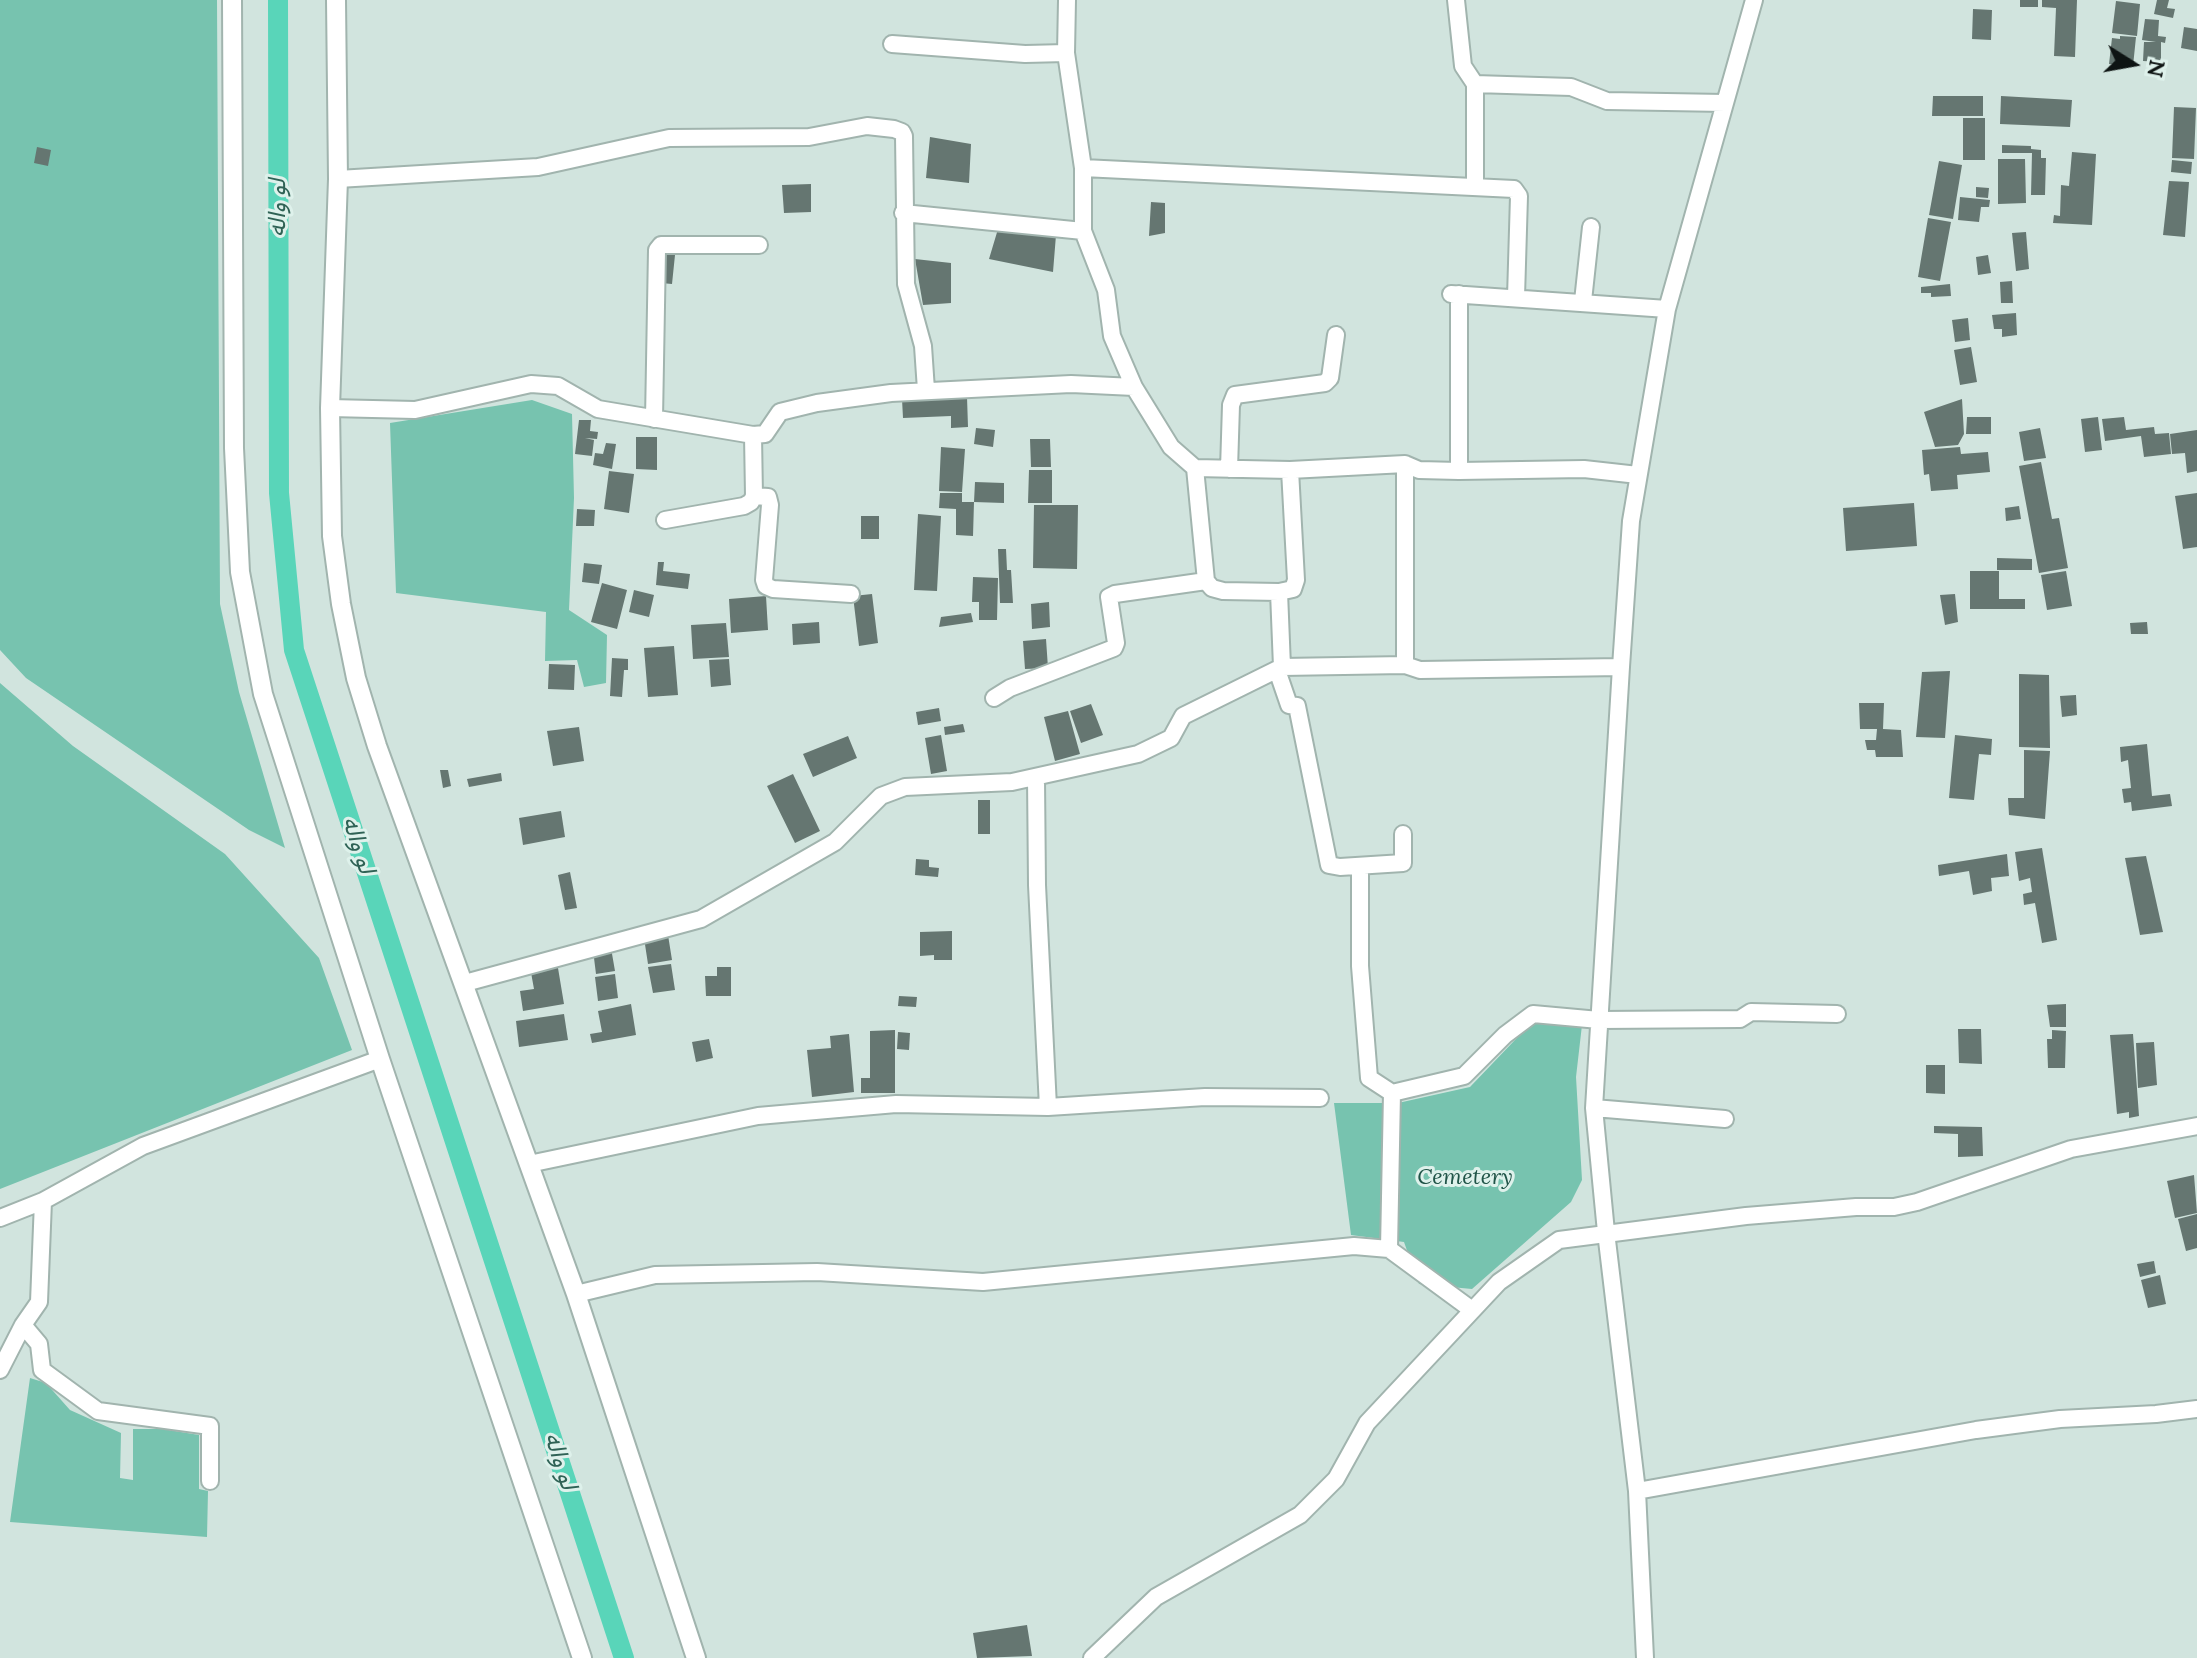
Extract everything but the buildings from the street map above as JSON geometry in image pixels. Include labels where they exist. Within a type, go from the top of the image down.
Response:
[{"type":"street","points":[[232,0],[234,448],[240,572],[263,694],[380,1059],[582,1658]]},
{"type":"street","points":[[336,0],[338,179],[330,408],[332,536],[341,604],[356,678],[377,746],[576,1294],[696,1658]]},
{"type":"street","points":[[1067,0],[1066,53],[1083,168],[1083,231],[1106,290],[1112,336],[1134,387],[1171,447],[1195,468],[1290,470],[1405,464],[1419,470],[1584,469],[1638,475]]},
{"type":"street","points":[[1456,0],[1463,66],[1475,84],[1475,187]]},
{"type":"street","points":[[1645,1658],[1637,1491],[1594,1108],[1621,667],[1631,521],[1667,309],[1754,0]]},
{"type":"street","points":[[892,44],[1025,54],[1066,53]]},
{"type":"street","points":[[1475,84],[1571,87],[1607,101],[1725,103]]},
{"type":"street","points":[[338,179],[538,167],[669,138],[809,137],[867,126],[894,129],[902,132],[906,284],[923,346],[926,390]]},
{"type":"street","points":[[1083,168],[1514,189],[1519,196],[1516,297]]},
{"type":"street","points":[[903,213],[1083,231]]},
{"type":"street","points":[[1583,301],[1591,227]]},
{"type":"street","points":[[654,419],[657,250],[661,245],[759,245]]},
{"type":"street","points":[[1459,471],[1455,294],[1667,309]]},
{"type":"street","points":[[1229,469],[1231,405],[1235,395],[1325,383],[1330,378],[1336,335]]},
{"type":"street","points":[[330,408],[415,410],[531,384],[558,386],[598,409],[753,435],[765,434],[780,412],[817,403],[926,390],[1071,384],[1134,387]]},
{"type":"street","points":[[665,520],[744,506],[751,502],[754,496],[753,435]]},
{"type":"street","points":[[1405,464],[1405,665]]},
{"type":"street","points":[[1195,468],[1206,581],[1212,588],[1223,591],[1279,592],[1293,589],[1296,580],[1290,470]]},
{"type":"street","points":[[754,496],[768,497],[770,505],[766,586],[851,594]]},
{"type":"street","points":[[994,698],[1010,688],[1114,648],[1116,643],[1109,597],[1206,581]]},
{"type":"street","points":[[1279,592],[1279,668],[1289,705],[1297,706],[1329,865],[1403,863],[1403,834]]},
{"type":"street","points":[[465,983],[701,919],[835,842],[881,796],[905,787],[1036,778],[1138,754],[1171,738],[1183,716],[1279,668],[1405,665],[1420,670],[1621,667]]},
{"type":"street","points":[[1036,778],[1037,885],[1048,1107]]},
{"type":"street","points":[[1360,866],[1360,966],[1369,1078],[1392,1093],[1464,1076],[1505,1035],[1533,1014],[1599,1020],[1740,1019],[1751,1012],[1837,1014]]},
{"type":"street","points":[[0,1218],[43,1201],[143,1146],[380,1059]]},
{"type":"street","points":[[1389,1249],[1392,1093]]},
{"type":"street","points":[[529,1164],[758,1116],[896,1104],[1048,1107],[1205,1097],[1320,1098]]},
{"type":"street","points":[[1594,1108],[1725,1119]]},
{"type":"street","points":[[1092,1658],[1156,1597],[1300,1515],[1336,1479],[1367,1423],[1472,1310],[1499,1282],[1559,1240],[1606,1232],[1856,1207],[1894,1207],[1917,1202],[2071,1149],[2197,1126]]},
{"type":"street","points":[[0,1370],[23,1325],[39,1302],[43,1201]]},
{"type":"street","points":[[576,1294],[655,1275],[817,1272],[983,1282],[1354,1246],[1389,1249],[1472,1310]]},
{"type":"street","points":[[23,1325],[39,1344],[42,1370],[98,1411],[210,1426],[210,1481]]},
{"type":"street","points":[[1637,1491],[1976,1430],[2060,1419],[2197,1409]]},
{"type":"green space","points":[[0,0],[217,0],[220,604],[239,692],[285,848],[249,830],[26,678],[0,650]]},
{"type":"green space","points":[[532,400],[572,414],[574,498],[569,610],[607,635],[606,683],[584,687],[577,660],[545,661],[546,612],[396,593],[390,423]]},
{"type":"green space","points":[[0,683],[73,746],[225,854],[319,958],[352,1050],[0,1189]]},
{"type":"green space","name":"Cemetery","points":[[1535,1019],[1582,1025],[1576,1077],[1582,1180],[1571,1202],[1472,1289],[1419,1284],[1404,1242],[1351,1235],[1334,1103],[1398,1103],[1470,1087]]},
{"type":"green space","points":[[30,1378],[46,1383],[70,1410],[121,1433],[120,1478],[133,1480],[133,1429],[163,1429],[199,1435],[199,1489],[208,1491],[207,1537],[10,1522]]},
{"type":"waterway","name":"لو واله","points":[[278,0],[279,493],[294,650],[624,1658]]}]
